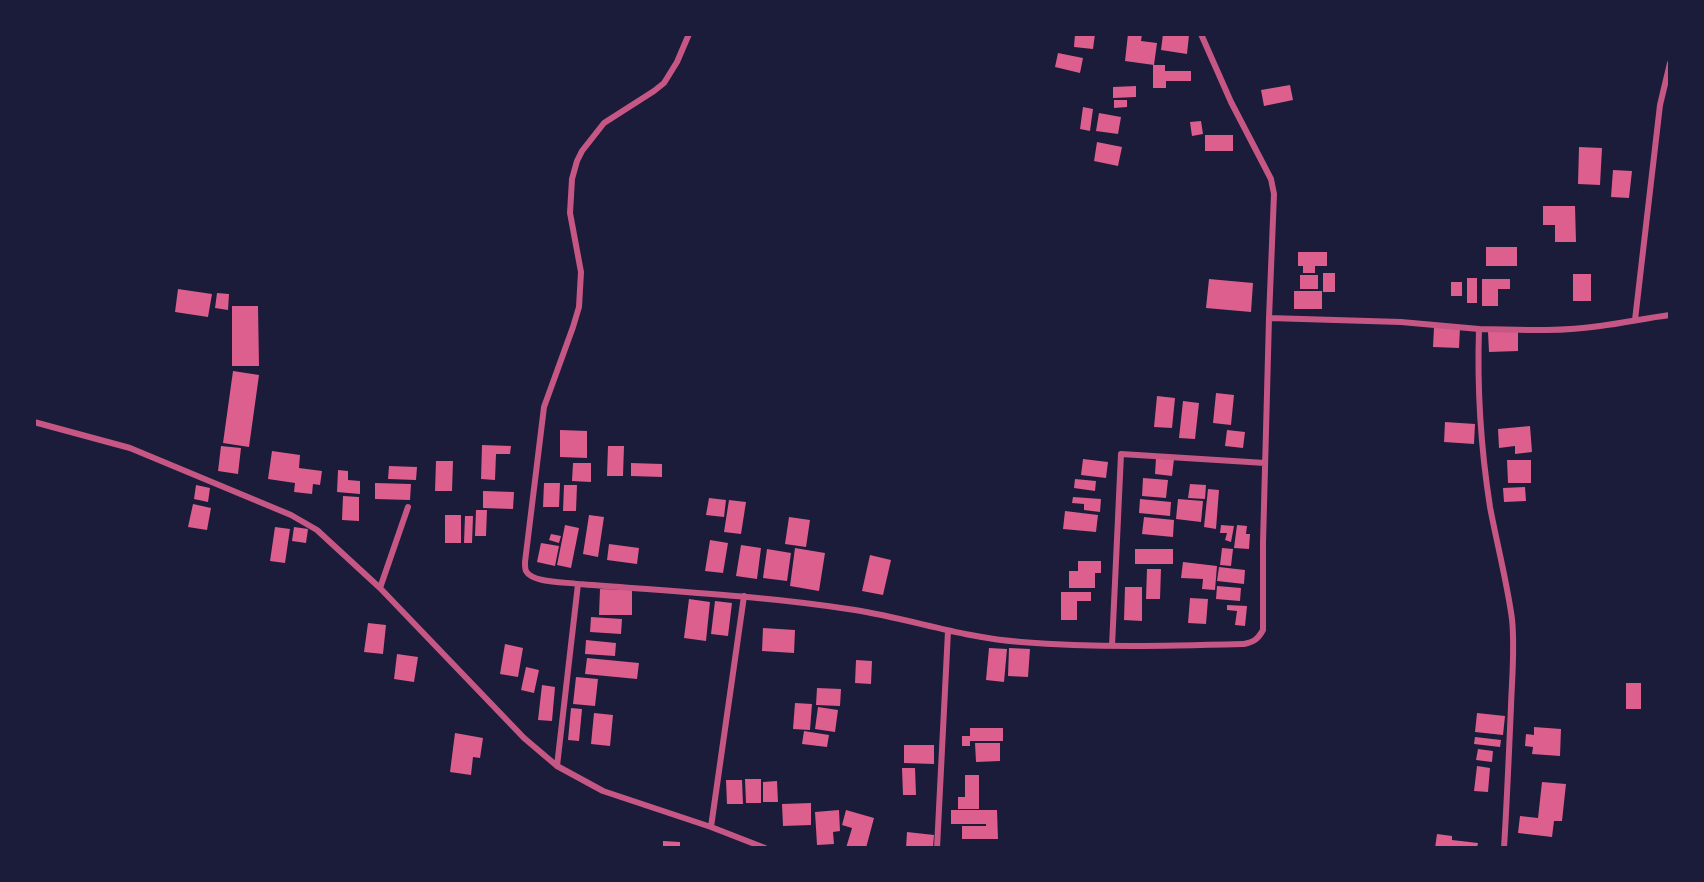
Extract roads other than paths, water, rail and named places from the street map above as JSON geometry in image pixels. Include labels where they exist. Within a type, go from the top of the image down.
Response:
[{"type":"street","points":[[689,34],[677,62],[664,83],[604,123],[582,151],[572,179],[570,213],[581,272],[579,307],[544,407],[525,570],[530,576],[540,580],[744,596],[828,606],[879,614],[979,637],[1019,642],[1112,646],[1244,644],[1259,638],[1263,630],[1265,463],[1274,194],[1271,179],[1231,102],[1201,34]]},
{"type":"street","points":[[1635,320],[1660,105],[1670,63]]},
{"type":"street","points":[[1269,318],[1401,322],[1479,329],[1556,330],[1600,327],[1670,315]]},
{"type":"street","points":[[1479,329],[1479,376],[1485,462],[1492,516],[1512,619],[1514,644],[1504,848]]},
{"type":"street","points":[[34,422],[130,448],[291,515],[317,530],[380,588],[524,738],[558,766],[603,791],[711,827],[765,848]]},
{"type":"street","points":[[1112,646],[1121,454],[1265,463]]},
{"type":"street","points":[[380,588],[408,507]]},
{"type":"street","points":[[558,766],[578,584]]},
{"type":"street","points":[[711,827],[744,596]]},
{"type":"street","points":[[937,848],[948,631]]}]
